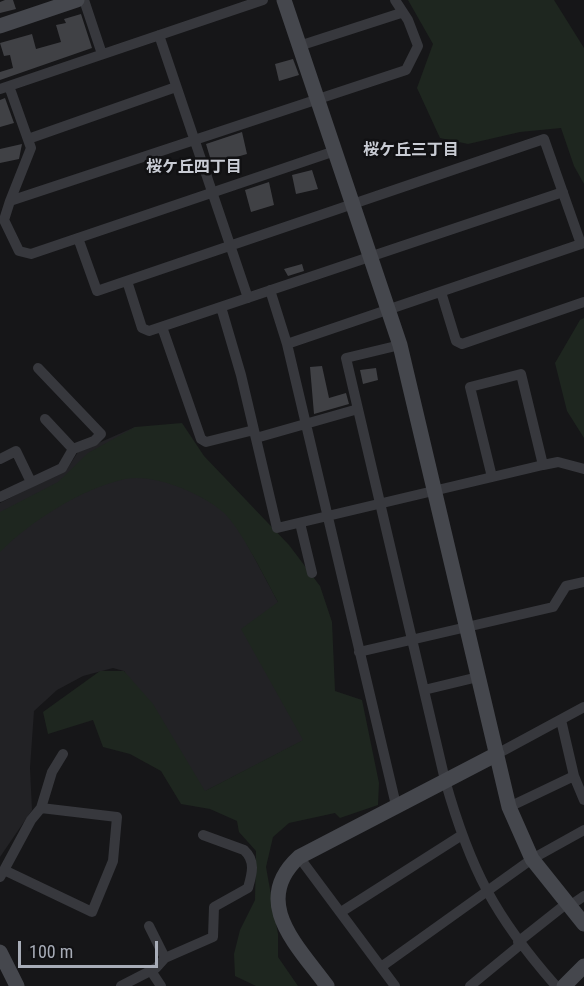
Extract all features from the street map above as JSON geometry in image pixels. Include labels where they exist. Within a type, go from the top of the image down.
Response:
[{"type":"street","points":[[0,26],[77,0]]},
{"type":"street","points":[[84,0],[102,54]]},
{"type":"street","points":[[263,0],[4,87],[31,148],[4,220],[20,251],[31,254],[335,151]]},
{"type":"street","points":[[284,0],[400,345],[509,807],[532,859],[567,906],[584,924]]},
{"type":"street","points":[[10,201],[406,70],[418,46],[408,20],[401,13],[395,0]]},
{"type":"street","points":[[299,46],[401,13]]},
{"type":"street","points":[[159,35],[248,298]]},
{"type":"street","points":[[28,139],[176,87]]},
{"type":"street","points":[[78,238],[97,291],[544,139],[582,244],[287,344]]},
{"type":"street","points":[[127,281],[142,328],[149,331],[563,192]]},
{"type":"street","points":[[270,290],[287,344],[307,424],[396,806]]},
{"type":"street","points":[[441,292],[456,340],[462,344],[584,302]]},
{"type":"street","points":[[221,307],[277,528],[558,462],[584,469]]},
{"type":"street","points":[[162,327],[201,439],[206,441],[255,434],[307,424],[358,409]]},
{"type":"street","points":[[400,345],[346,358],[444,780],[462,835],[485,892],[519,944],[556,986]]},
{"type":"street","points":[[0,497],[62,468],[73,449],[94,441],[101,434],[38,368]]},
{"type":"street","points":[[492,477],[470,387],[521,374],[543,465]]},
{"type":"street","points":[[45,419],[73,449]]},
{"type":"street","points":[[0,459],[16,452],[31,482]]},
{"type":"street","points":[[300,523],[312,573]]},
{"type":"street","points":[[359,652],[553,607],[566,586],[584,582]]},
{"type":"street","points":[[423,690],[478,677]]},
{"type":"street","points":[[327,986],[284,927],[279,915],[278,890],[287,868],[298,857],[584,707]]},
{"type":"street","points":[[561,720],[574,776],[584,800]]},
{"type":"street","points":[[41,808],[117,817],[113,861],[92,912],[2,874],[31,820],[41,808],[52,772],[63,754]]},
{"type":"street","points":[[509,807],[574,776]]},
{"type":"street","points":[[381,967],[532,859],[584,830]]},
{"type":"street","points":[[122,986],[151,971],[165,958],[213,937],[214,907],[248,888],[254,869],[249,854],[203,835]]},
{"type":"street","points":[[340,912],[462,835]]},
{"type":"street","points":[[298,857],[395,986]]},
{"type":"street","points":[[470,986],[567,906],[584,896]]},
{"type":"street","points":[[149,926],[165,958]]},
{"type":"street","points":[[0,952],[17,986]]},
{"type":"street","points":[[564,986],[584,966]]},
{"type":"street","points":[[151,971],[161,986]]},
{"type":"shaded area","points":[[408,0],[554,0],[584,48],[584,184],[574,166],[561,128],[520,132],[468,144],[440,138],[417,88],[433,44]]},
{"type":"shaded area","points":[[584,318],[584,438],[567,411],[555,363],[580,320]]},
{"type":"shaded area","points":[[182,423],[204,456],[289,545],[320,586],[332,622],[335,691],[362,700],[379,783],[378,805],[340,818],[335,813],[289,823],[273,837],[266,867],[278,934],[278,957],[298,986],[256,986],[235,976],[234,954],[240,930],[255,900],[256,851],[239,832],[237,821],[210,809],[181,804],[161,771],[130,754],[103,747],[93,720],[48,734],[43,712],[100,671],[124,671],[153,704],[205,791],[303,740],[241,629],[278,602],[237,529],[230,519],[214,505],[177,486],[149,479],[125,479],[74,498],[26,529],[0,552],[0,512],[58,482],[88,453],[135,427]]},
{"type":"shaded area","points":[[135,427],[181,437],[222,497],[278,602],[314,735],[198,795],[124,671],[113,668],[83,676],[57,690],[34,711],[30,768],[32,810],[0,857],[0,503],[67,469],[78,452]]},
{"type":"building","points":[[13,0],[16,9],[0,13],[0,2]]},
{"type":"building","points":[[81,14],[92,48],[0,80],[0,72],[13,68],[10,55],[4,56],[0,43],[32,34],[36,49],[61,42],[56,25],[66,23],[64,19]]},
{"type":"building","points":[[293,59],[299,75],[279,81],[275,64]]},
{"type":"building","points":[[5,98],[14,123],[0,127],[0,100]]},
{"type":"building","points":[[242,132],[247,154],[212,164],[206,144]]},
{"type":"building","points":[[22,144],[19,159],[0,163],[0,149]]},
{"type":"building","points":[[312,170],[318,189],[296,194],[292,175]]},
{"type":"building","points":[[269,182],[274,205],[251,212],[245,190]]},
{"type":"building","points":[[302,264],[304,271],[288,276],[284,269]]},
{"type":"building","points":[[322,366],[329,398],[346,393],[349,404],[314,414],[310,367]]},
{"type":"building","points":[[376,368],[378,380],[363,384],[360,370]]},
{"type":"district","name":"桜ケ丘三丁目","points":[[411,151]]},
{"type":"district","name":"桜ケ丘四丁目","points":[[194,168]]}]
